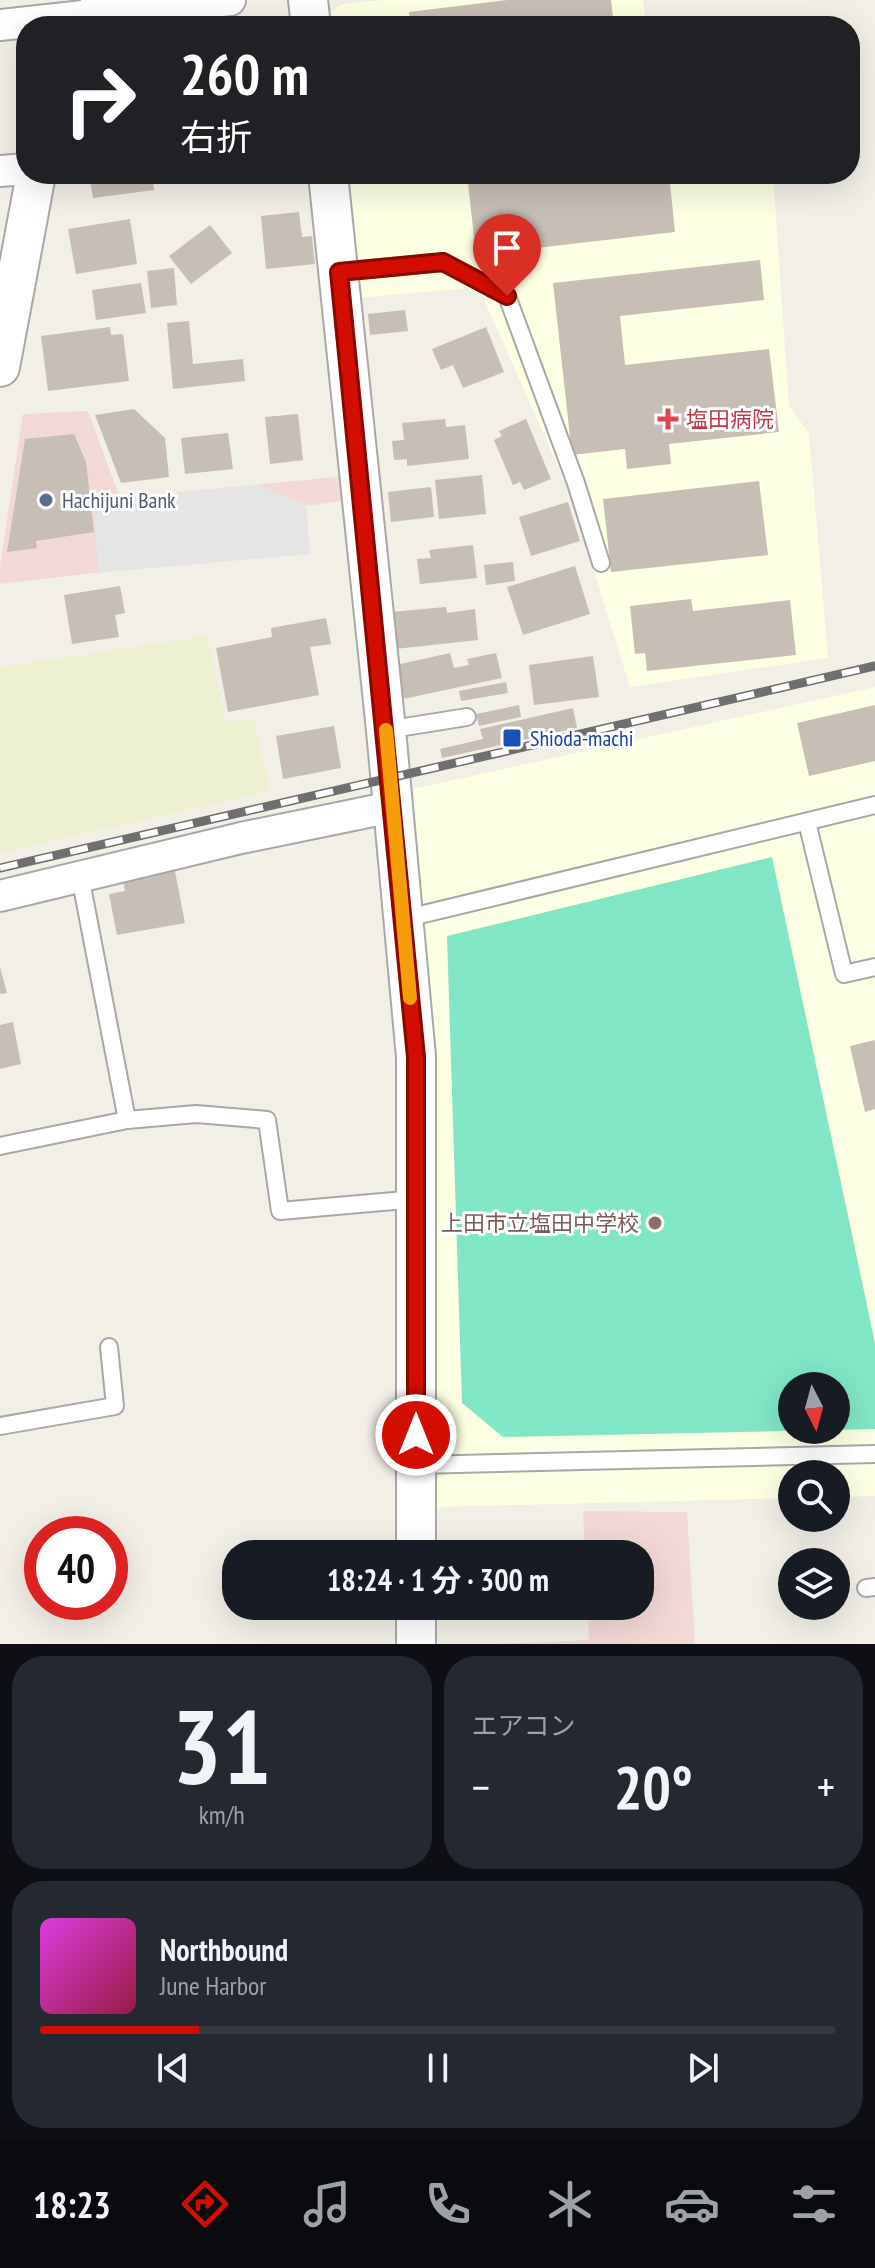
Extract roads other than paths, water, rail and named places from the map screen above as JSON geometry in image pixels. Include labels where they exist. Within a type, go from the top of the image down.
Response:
[{"type":"street","points":[[95,14],[230,0]]},
{"type":"street","points":[[0,367],[34,184]]},
{"type":"street","points":[[329,184],[386,730],[416,1057],[416,1540]]},
{"type":"street","points":[[0,896],[241,838],[392,807]]},
{"type":"street","points":[[416,1620],[416,1644]]},
{"type":"lane","points":[[339,272],[443,262],[507,296],[576,483],[601,563]]},
{"type":"lane","points":[[386,730],[467,717]]},
{"type":"lane","points":[[403,919],[875,805]]},
{"type":"lane","points":[[807,822],[844,974],[875,967]]},
{"type":"lane","points":[[80,876],[127,1120]]},
{"type":"lane","points":[[0,1146],[127,1120],[196,1114],[267,1120],[280,1211],[416,1199]]},
{"type":"lane","points":[[0,1426],[115,1406],[109,1347]]},
{"type":"lane","points":[[416,1465],[875,1454]]},
{"type":"railway","points":[[0,868],[875,666]]},
{"type":"place","name":"塩田病院","points":[[668,419]]},
{"type":"place","name":"Hachijuni Bank","points":[[46,500]]},
{"type":"place","name":"Shioda-machi","points":[[512,738]]},
{"type":"place","name":"上田市立塩田中学校","points":[[655,1223]]}]
